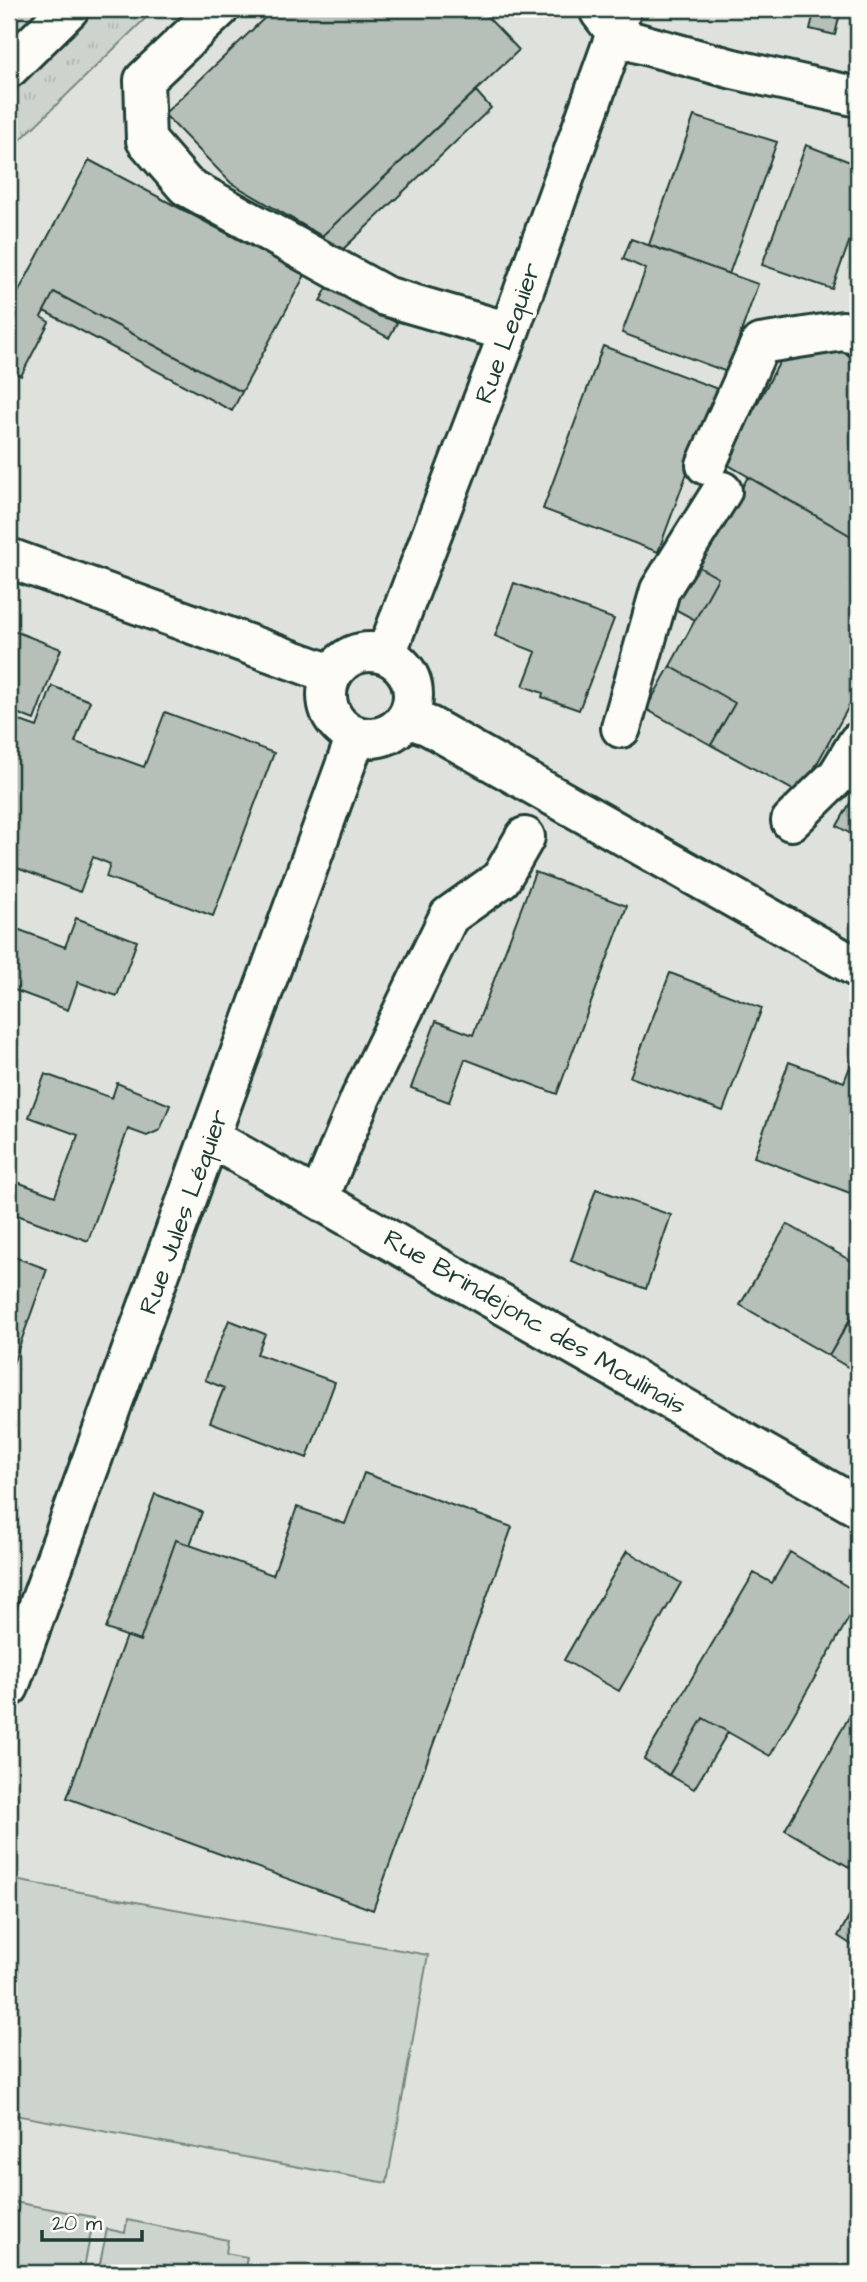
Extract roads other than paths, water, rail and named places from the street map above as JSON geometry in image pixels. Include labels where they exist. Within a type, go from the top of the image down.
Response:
[{"type":"street","points":[[9,68],[69,9]]},
{"type":"street","points":[[219,9],[144,80],[146,140],[186,186],[385,296],[509,332]]},
{"type":"street","points":[[612,17],[631,41],[733,69],[858,97]]},
{"type":"street","name":"Rue Lequier","points":[[386,654],[509,332],[612,17]]},
{"type":"street","points":[[680,623],[621,728],[660,590],[714,478],[760,344],[843,331],[858,334]]},
{"type":"street","points":[[9,558],[331,674]]},
{"type":"street","points":[[361,652],[386,654],[405,669],[411,681],[413,693],[407,718],[384,736],[356,736],[342,729],[332,717],[327,688],[331,674],[349,656],[361,652]]},
{"type":"street","points":[[407,718],[441,733],[858,968]]},
{"type":"street","name":"Rue Jules Léquier","points":[[9,1686],[356,736]]},
{"type":"street","points":[[791,821],[838,775],[858,742]]},
{"type":"street","points":[[319,1198],[361,1097],[449,916],[501,879],[525,837]]},
{"type":"street","name":"Rue Brindejonc des Moulinais","points":[[211,1138],[858,1507]]}]
